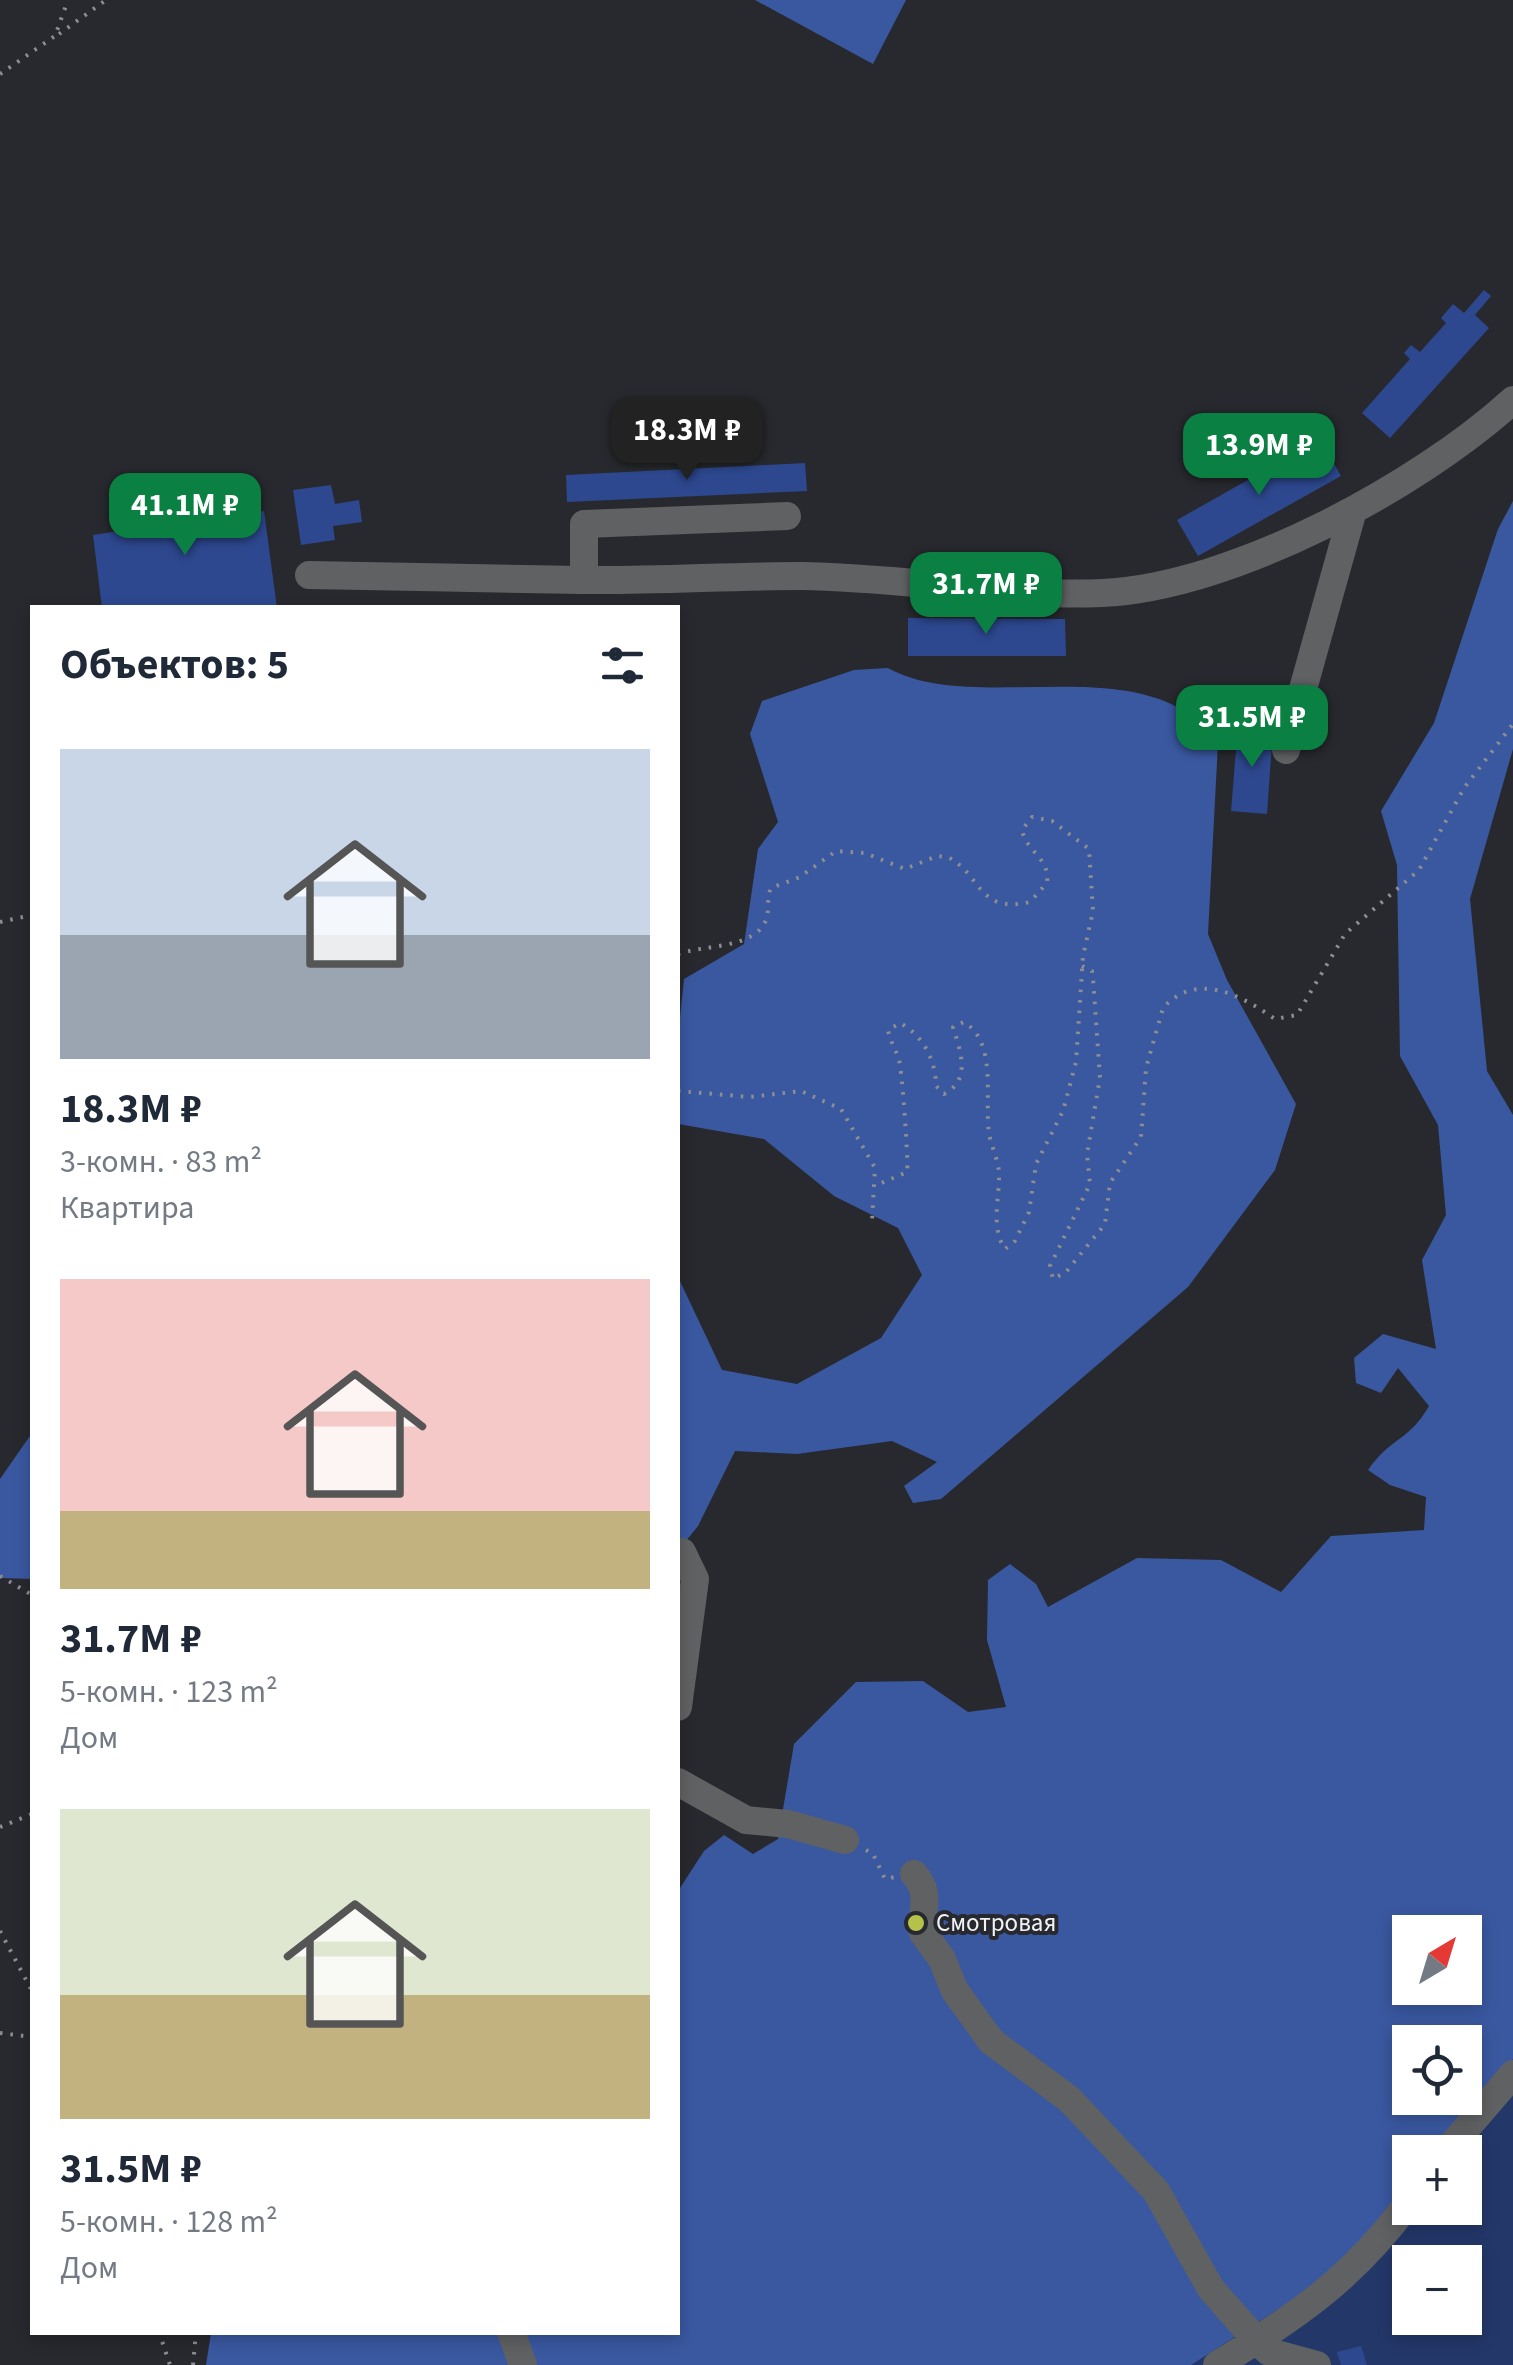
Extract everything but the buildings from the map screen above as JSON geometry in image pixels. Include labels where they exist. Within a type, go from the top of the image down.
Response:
[{"type":"street","points":[[310,574],[584,580],[805,576],[943,590],[1104,593],[1188,582],[1354,510],[1484,426],[1513,400]]},
{"type":"street","points":[[1286,750],[1354,510]]},
{"type":"street","points":[[584,580],[584,524],[787,516]]},
{"type":"street","points":[[680,1691],[695,1579],[682,1552]]},
{"type":"street","points":[[680,1783],[746,1820],[788,1824],[844,1840]]},
{"type":"street","points":[[914,1874],[924,1886],[927,1901],[923,1933],[942,1958],[955,1991],[991,2042],[1069,2098],[1156,2190],[1210,2288],[1257,2341],[1269,2352],[1318,2365]]},
{"type":"street","points":[[1461,2135],[1513,2074]]},
{"type":"street","points":[[1217,2365],[1320,2300],[1362,2262],[1392,2224]]},
{"type":"street","points":[[513,2335],[523,2365]]},
{"type":"path","points":[[55,36],[68,0]]},
{"type":"path","points":[[0,74],[106,0]]},
{"type":"path","points":[[1082,966],[1092,971],[1093,978],[1098,1101],[1087,1154],[1088,1193],[1050,1266],[1053,1279],[1066,1272],[1105,1224],[1110,1183],[1141,1137],[1146,1068],[1163,1008],[1196,990],[1218,988],[1239,994],[1275,1019],[1297,1015],[1305,1008],[1337,944],[1418,870],[1464,788],[1513,724]]},
{"type":"path","points":[[680,954],[736,942],[758,931],[766,922],[771,888],[800,877],[836,851],[865,853],[905,869],[936,856],[948,857],[995,901],[1006,906],[1030,902],[1041,894],[1048,872],[1044,860],[1023,838],[1022,830],[1032,817],[1040,816],[1090,848],[1093,911],[1082,966],[1075,1068],[1063,1111],[1036,1164],[1029,1212],[1010,1248],[1002,1246],[997,1229],[999,1168],[988,1129],[985,1056],[979,1038],[964,1022],[953,1027],[962,1050],[959,1078],[944,1094],[936,1086],[936,1068],[917,1038],[900,1023],[888,1030],[900,1061],[902,1124],[910,1164],[908,1172],[878,1185]]},
{"type":"path","points":[[0,922],[30,915]]},
{"type":"path","points":[[680,1091],[750,1097],[801,1091],[824,1099],[852,1123],[875,1168],[878,1185],[872,1221]]},
{"type":"path","points":[[0,1576],[30,1593]]},
{"type":"path","points":[[0,1827],[30,1815]]},
{"type":"path","points":[[844,1840],[872,1854],[885,1879],[914,1874]]},
{"type":"path","points":[[0,1931],[30,1987]]},
{"type":"path","points":[[0,2033],[30,2037]]},
{"type":"path","points":[[161,2335],[170,2365]]},
{"type":"path","points":[[194,2365],[196,2335]]},
{"type":"shaded area","points":[[755,0],[906,0],[873,64]]},
{"type":"shaded area","points":[[1513,501],[1513,749],[1470,899],[1487,1071],[1513,1115],[1513,2059],[1482,2096],[1482,2025],[1392,2025],[1392,2115],[1467,2115],[1450,2135],[1392,2135],[1392,2210],[1374,2233],[1311,2288],[1191,2365],[206,2365],[211,2335],[680,2335],[680,1888],[704,1851],[724,1835],[753,1854],[778,1839],[794,1744],[856,1682],[923,1681],[968,1712],[1006,1707],[987,1640],[988,1580],[1010,1564],[1036,1584],[1048,1607],[1137,1558],[1221,1560],[1281,1592],[1331,1536],[1424,1530],[1426,1497],[1390,1485],[1368,1470],[1429,1406],[1398,1368],[1381,1393],[1356,1383],[1354,1358],[1383,1334],[1436,1349],[1422,1260],[1446,1215],[1438,1125],[1400,1056],[1397,865],[1381,811],[1434,723],[1498,529]]},
{"type":"shaded area","points":[[888,668],[925,681],[967,687],[1107,689],[1150,696],[1188,713],[1218,743],[1208,934],[1227,980],[1296,1104],[1275,1170],[1188,1287],[941,1499],[913,1503],[904,1486],[937,1462],[892,1441],[797,1454],[735,1451],[698,1526],[680,1548],[680,1281],[722,1370],[797,1384],[881,1338],[922,1275],[898,1228],[834,1196],[764,1139],[680,1124],[684,979],[744,944],[758,849],[778,822],[750,734],[762,701],[854,670]]},
{"type":"shaded area","points":[[30,1436],[30,1579],[0,1578],[0,1479]]},
{"type":"shaded area","points":[[1513,1983],[1513,2365],[1099,2365],[1392,2113],[1482,2115],[1482,2025],[1479,2025]]},
{"type":"place","name":"Смотровая","points":[[916,1923]]}]
